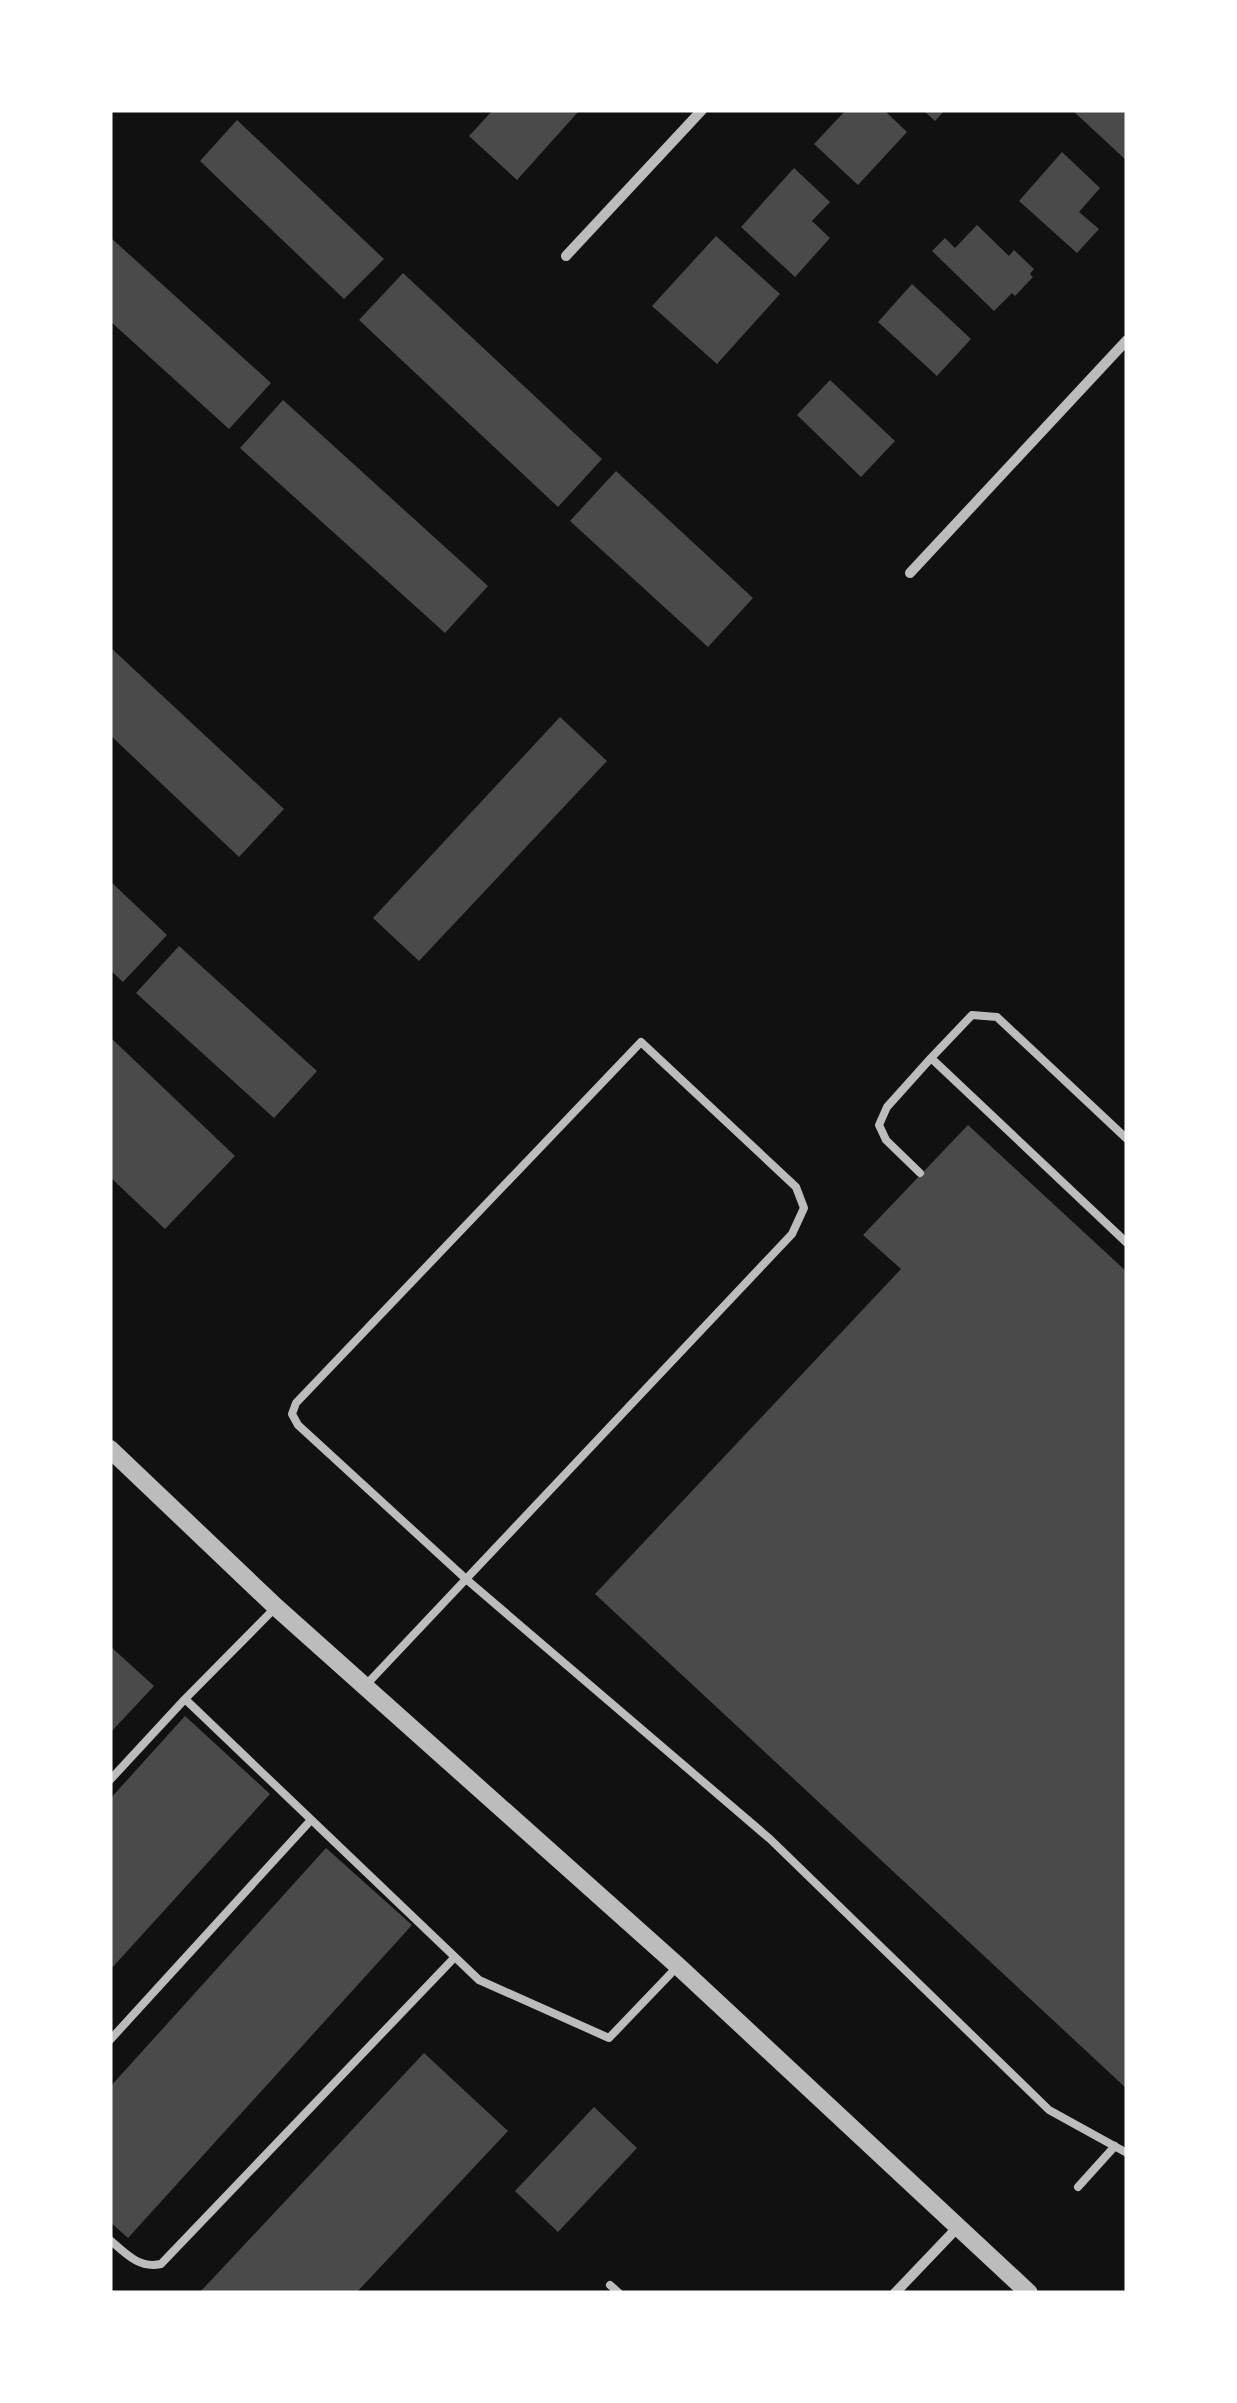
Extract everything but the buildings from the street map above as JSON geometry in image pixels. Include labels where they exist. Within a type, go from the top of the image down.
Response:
[{"type":"street","points":[[566,256],[702,110]]},
{"type":"street","points":[[910,574],[1127,340]]},
{"type":"street","points":[[110,1448],[276,1607],[678,1966],[1029,2293]]},
{"type":"street","points":[[896,2293],[958,2227]]},
{"type":"lane","points":[[920,1173],[886,1140],[880,1125],[887,1107],[972,1015],[997,1017],[1127,1139]]},
{"type":"lane","points":[[365,1686],[466,1579],[792,1234],[804,1208],[796,1187],[641,1042],[296,1402],[292,1414],[298,1425],[466,1579],[770,1839],[1049,2110],[1127,2153]]},
{"type":"lane","points":[[931,1058],[1127,1242]]},
{"type":"lane","points":[[110,1780],[276,1607]]},
{"type":"lane","points":[[186,1699],[479,1980],[610,2038],[678,1966]]},
{"type":"lane","points":[[110,2040],[311,1820]]},
{"type":"lane","points":[[110,2240],[138,2262],[160,2264],[454,1958]]},
{"type":"lane","points":[[1078,2188],[1115,2146]]},
{"type":"lane","points":[[610,2285],[619,2293]]}]
